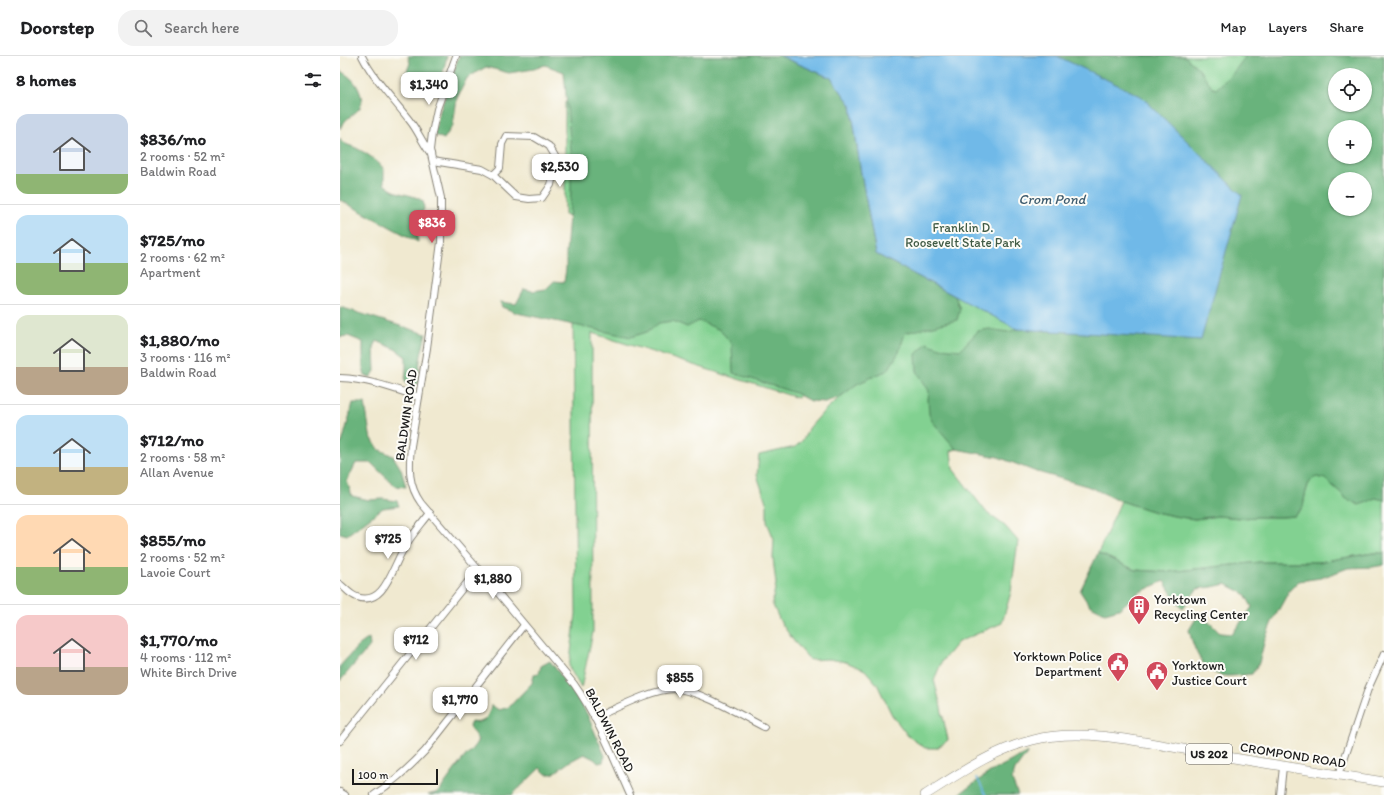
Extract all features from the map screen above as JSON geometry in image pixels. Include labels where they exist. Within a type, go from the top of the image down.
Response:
[{"type":"highway","name":"CROMPOND ROAD","points":[[925,795],[985,758],[1005,748],[1034,740],[1058,736],[1078,735],[1112,738],[1283,767],[1384,782]]},
{"type":"street","name":"BALDWIN ROAD","points":[[362,56],[370,70],[417,130],[432,158],[441,198],[441,242],[433,308],[411,446],[410,478],[413,490],[430,513],[574,684],[594,718],[630,795]]},
{"type":"street","points":[[456,56],[434,122],[431,142],[432,158],[482,169],[493,175],[516,197],[529,199],[542,198],[551,185],[555,156],[549,146],[534,137],[506,136],[502,144],[500,168],[493,175]]},
{"type":"street","points":[[340,378],[379,383],[419,397]]},
{"type":"street","points":[[340,584],[356,597],[365,599],[375,597],[383,590],[403,550],[430,513]]},
{"type":"street","points":[[340,741],[478,569]]},
{"type":"street","points":[[374,795],[389,785],[410,767],[425,751],[524,625]]},
{"type":"street","points":[[1339,775],[1368,689],[1384,654]]},
{"type":"street","points":[[594,718],[642,697],[675,689],[707,698],[764,727]]},
{"type":"street","points":[[1280,795],[1283,767]]},
{"type":"street","points":[[340,792],[345,795]]},
{"type":"green space","points":[[408,56],[447,56],[442,76],[434,77],[427,73],[408,86],[404,79],[410,63]]},
{"type":"green space","points":[[459,56],[780,56],[831,78],[851,105],[861,173],[876,254],[955,296],[960,309],[957,320],[905,333],[899,352],[888,370],[857,384],[840,397],[825,402],[810,401],[795,393],[733,373],[732,344],[720,330],[699,321],[687,327],[673,321],[659,323],[647,332],[631,337],[517,313],[502,307],[500,302],[516,304],[524,289],[533,291],[546,289],[554,281],[564,282],[571,192],[571,152],[564,72],[545,65],[534,69],[509,73],[486,67],[467,78],[457,98],[453,125],[444,139],[434,135],[438,117]]},
{"type":"green space","name":"Franklin D. Roosevelt State Park","points":[[537,56],[1384,56],[1384,553],[1373,553],[1319,562],[1260,562],[1168,572],[1135,570],[1098,553],[1121,501],[1155,512],[1195,519],[1218,516],[1241,518],[1295,516],[1303,507],[1308,485],[1312,479],[965,446],[951,451],[953,469],[987,513],[1005,526],[1018,541],[1011,592],[1002,623],[958,642],[942,661],[934,680],[948,740],[937,748],[925,748],[908,736],[892,715],[877,684],[865,670],[846,662],[829,659],[810,660],[793,640],[780,621],[772,603],[776,584],[773,558],[774,539],[767,522],[767,505],[757,475],[759,455],[795,447],[802,441],[810,427],[826,409],[856,384],[814,367],[798,398],[592,333],[593,632],[581,688],[569,667],[576,614],[572,216],[565,215],[565,102],[571,101],[569,70]]},
{"type":"green space","points":[[1054,56],[1184,56],[1198,68],[1213,88],[1216,89],[1233,73],[1246,56],[1384,56],[1384,500],[1375,498],[1359,505],[1345,498],[1325,479],[1317,477],[1312,479],[1308,485],[1303,507],[1295,516],[1241,518],[1218,516],[1195,519],[1155,512],[1121,501],[1087,486],[1034,471],[998,457],[956,449],[932,421],[929,414],[929,391],[917,371],[916,354],[927,343],[940,348],[960,350],[978,331],[989,329],[1008,332],[1017,329],[1201,339]]},
{"type":"green space","points":[[340,71],[346,74],[356,85],[361,96],[362,103],[360,108],[343,123],[340,129]]},
{"type":"green space","points":[[340,138],[345,143],[364,152],[384,169],[384,184],[389,188],[423,201],[424,209],[416,224],[418,242],[340,200]]},
{"type":"green space","points":[[340,307],[426,334],[420,360],[418,382],[411,389],[405,381],[406,357],[395,349],[377,341],[374,347],[375,371],[371,377],[365,376],[363,367],[363,342],[348,336],[340,337]]},
{"type":"green space","points":[[353,403],[365,403],[370,435],[378,449],[393,456],[401,469],[406,487],[395,486],[371,463],[356,463],[347,481],[352,496],[369,500],[383,499],[397,501],[399,506],[383,508],[347,535],[340,533],[340,443],[342,443]]},
{"type":"green space","points":[[1098,553],[1135,570],[1168,572],[1260,562],[1319,562],[1373,553],[1384,553],[1384,565],[1348,568],[1321,578],[1299,581],[1289,591],[1272,622],[1265,639],[1259,663],[1252,674],[1227,676],[1219,675],[1212,671],[1201,660],[1189,630],[1197,617],[1210,623],[1220,633],[1232,634],[1252,607],[1245,594],[1226,584],[1197,589],[1183,608],[1177,603],[1164,581],[1138,593],[1119,609],[1105,613],[1089,605],[1080,591]]},
{"type":"green space","points":[[369,638],[370,646],[340,681],[340,666],[358,646]]},
{"type":"green space","points":[[550,661],[575,694],[587,714],[605,756],[603,762],[598,763],[594,759],[584,754],[569,762],[553,774],[546,774],[540,768],[512,795],[428,795],[439,792],[478,740],[469,726],[471,722],[483,721],[489,713],[491,705],[499,710],[509,707],[532,683],[534,674],[539,673],[541,666]]},
{"type":"green space","points":[[1028,752],[1015,770],[1012,780],[1018,795],[958,795],[990,772]]},
{"type":"water","name":"Crom Pond","points":[[780,56],[1057,56],[1141,96],[1242,195],[1201,340],[1017,329],[876,254],[861,173],[851,105],[831,78]]},
{"type":"waterway","points":[[977,778],[986,795]]},
{"type":"place","name":"Yorktown Recycling Center","points":[[1139,626]]},
{"type":"place","name":"Yorktown Police Department","points":[[1118,682]]},
{"type":"place","name":"Yorktown Justice Court","points":[[1157,692]]}]
